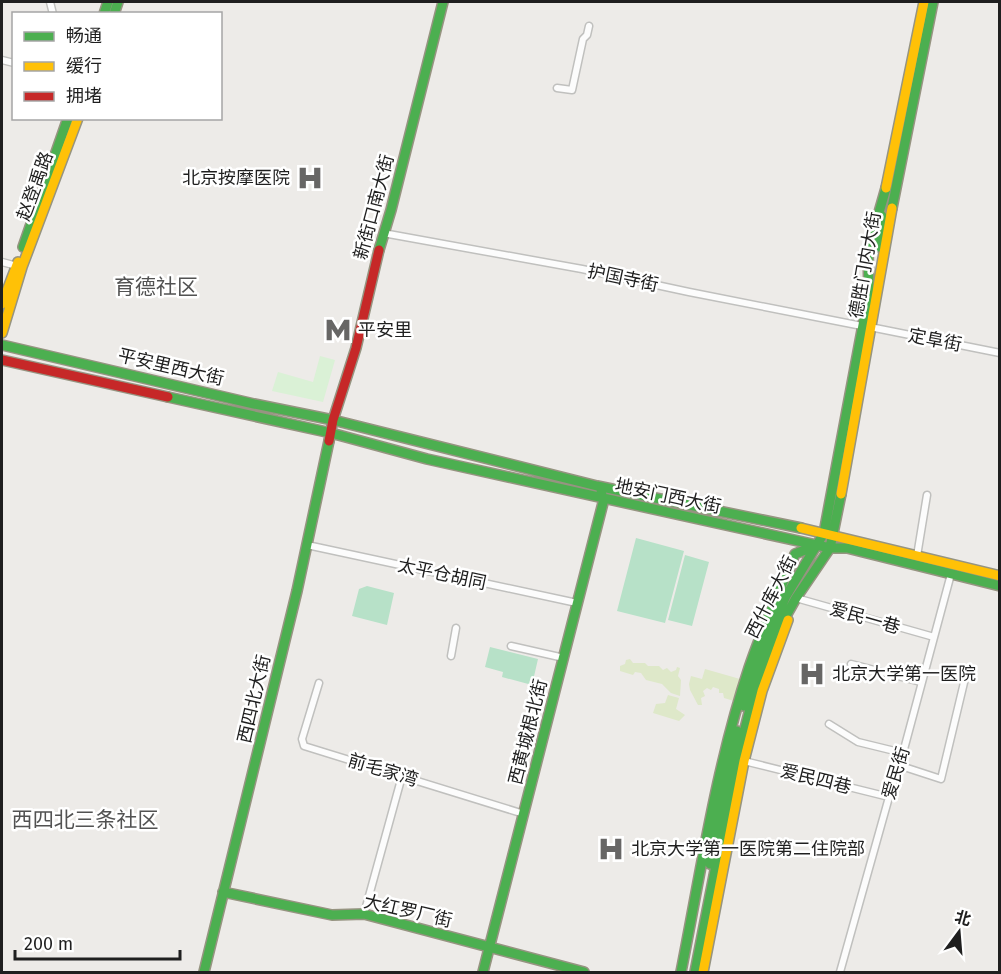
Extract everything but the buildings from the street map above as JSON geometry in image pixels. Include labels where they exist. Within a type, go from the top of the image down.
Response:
[{"type":"main road","name":"新街口南大街","points":[[331,433],[356,348],[383,233],[391,210],[443,2]]},
{"type":"main road","name":"德胜门内大街","points":[[834,536],[862,349],[914,72],[924,2]]},
{"type":"main road","name":"德胜门内大街","points":[[872,294],[868,251],[883,205],[933,2]]},
{"type":"main road","name":"赵登禹路","points":[[2,304],[67,120]]},
{"type":"main road","name":"赵登禹路","points":[[2,333],[22,267],[77,120]]},
{"type":"main road","name":"平安里西大街","points":[[2,345],[254,404],[333,420]]},
{"type":"main road","name":"德胜门内大街","points":[[817,545],[824,533],[862,349]]},
{"type":"main road","name":"平安里西大街","points":[[2,360],[331,433]]},
{"type":"main road","name":"地安门西大街","points":[[333,420],[597,486],[824,533],[999,576]]},
{"type":"main road","name":"地安门西大街","points":[[331,433],[427,459],[830,548],[847,548],[999,586]]},
{"type":"main road","name":"西四北大街","points":[[204,972],[307,545],[331,433]]},
{"type":"main road","points":[[597,486],[604,499]]},
{"type":"main road","name":"西黄城根北街","points":[[483,972],[604,499]]},
{"type":"main road","name":"西什库大街","points":[[695,972],[747,716],[773,641],[796,598],[830,548],[834,536]]},
{"type":"main road","name":"西什库大街","points":[[681,972],[723,761],[743,686],[754,653],[795,554],[817,545]]},
{"type":"main road","name":"西什库大街","points":[[688,972],[729,762],[741,714],[771,628],[786,596],[817,545]]},
{"type":"main road","name":"西什库大街","points":[[703,972],[744,761],[762,691],[796,598]]},
{"type":"main road","name":"大红罗厂街","points":[[223,892],[332,915],[363,914],[584,972]]},
{"type":"street","points":[[557,88],[572,90],[583,39],[587,35],[589,26]]},
{"type":"street","name":"护国寺街","points":[[383,233],[582,268],[689,292],[866,326]]},
{"type":"street","points":[[2,262],[16,266]]},
{"type":"street","name":"定阜街","points":[[866,326],[999,353]]},
{"type":"street","points":[[917,556],[927,495]]},
{"type":"street","name":"太平仓胡同","points":[[307,545],[577,603]]},
{"type":"street","name":"爱民街","points":[[840,972],[903,753],[951,574]]},
{"type":"street","name":"爱民一巷","points":[[796,598],[934,637]]},
{"type":"street","points":[[451,656],[456,628]]},
{"type":"street","points":[[511,646],[564,658]]},
{"type":"street","points":[[851,664],[921,682]]},
{"type":"street","points":[[898,765],[941,779],[967,670]]},
{"type":"street","name":"前毛家湾","points":[[319,683],[302,739],[304,746],[524,814]]},
{"type":"street","points":[[829,724],[858,742],[903,753]]},
{"type":"street","name":"爱民四巷","points":[[744,761],[889,797]]},
{"type":"street","points":[[363,914],[402,776]]},
{"type":"green space","points":[[320,356],[335,360],[323,402],[272,391],[278,372],[313,382]]},
{"type":"green space","points":[[636,538],[684,551],[665,623],[617,611]]},
{"type":"green space","points":[[685,555],[709,562],[692,626],[668,620]]},
{"type":"green space","points":[[367,586],[394,593],[387,625],[352,616],[359,589]]},
{"type":"green space","points":[[490,647],[538,659],[532,685],[502,677],[503,672],[485,667]]},
{"type":"green space","points":[[630,659],[633,663],[659,666],[671,672],[677,667],[680,668],[678,676],[681,680],[680,696],[671,693],[662,684],[646,680],[641,673],[635,672],[633,675],[620,671],[620,666]]},
{"type":"green space","points":[[705,669],[740,679],[734,701],[724,698],[723,693],[719,693],[719,689],[713,687],[711,690],[707,688],[703,691],[705,696],[701,698],[702,705],[698,705],[689,684],[691,676],[702,679]]},
{"type":"green space","points":[[668,695],[679,698],[676,709],[685,715],[679,721],[653,713],[656,704],[665,703]]},
{"type":"traffic: fast","points":[[105,12],[108,2]]},
{"type":"traffic: fast","points":[[115,12],[118,2]]},
{"type":"traffic: fast","points":[[379,250],[443,2]]},
{"type":"traffic: fast","points":[[892,208],[933,2]]},
{"type":"traffic: fast","points":[[23,247],[67,120]]},
{"type":"traffic: fast","points":[[744,706],[771,629],[786,596],[824,533],[869,293],[868,251],[886,188]]},
{"type":"traffic: fast","points":[[879,247],[882,216]]},
{"type":"traffic: fast","points":[[2,345],[254,404],[333,420],[597,486],[801,528]]},
{"type":"traffic: fast","points":[[168,397],[331,433],[427,459],[830,548],[847,548],[1000,586]]},
{"type":"traffic: fast","points":[[204,972],[297,591],[329,441]]},
{"type":"traffic: fast","points":[[483,972],[604,499],[601,493]]},
{"type":"traffic: fast","points":[[695,972],[736,764],[753,697],[778,630],[796,598],[830,548],[841,494]]},
{"type":"traffic: fast","points":[[681,972],[718,781],[737,705],[765,625],[795,554],[817,545]]},
{"type":"traffic: fast","points":[[710,864],[737,731]]},
{"type":"traffic: fast","points":[[223,892],[332,915],[364,914],[584,972]]},
{"type":"traffic: slow","points":[[886,188],[924,2]]},
{"type":"traffic: slow","points":[[2,333],[22,267],[77,120]]},
{"type":"traffic: slow","points":[[841,494],[892,208]]},
{"type":"traffic: slow","points":[[2,304],[18,262]]},
{"type":"traffic: slow","points":[[801,528],[1000,576]]},
{"type":"traffic: slow","points":[[703,972],[744,761],[762,691],[788,620]]},
{"type":"traffic: jam","points":[[329,441],[333,420],[356,348],[379,250]]},
{"type":"traffic: jam","points":[[2,360],[168,397]]},
{"type":"place","name":"北京按摩医院","points":[[310,178]]},
{"type":"place","name":"平安里","points":[[338,330]]},
{"type":"place","name":"北京大学第一医院","points":[[812,674]]},
{"type":"place","name":"北京大学第一医院第二住院部","points":[[611,849]]},
{"type":"district","name":"育德社区","points":[[156,287]]},
{"type":"district","name":"西四北三条社区","points":[[85,820]]}]
